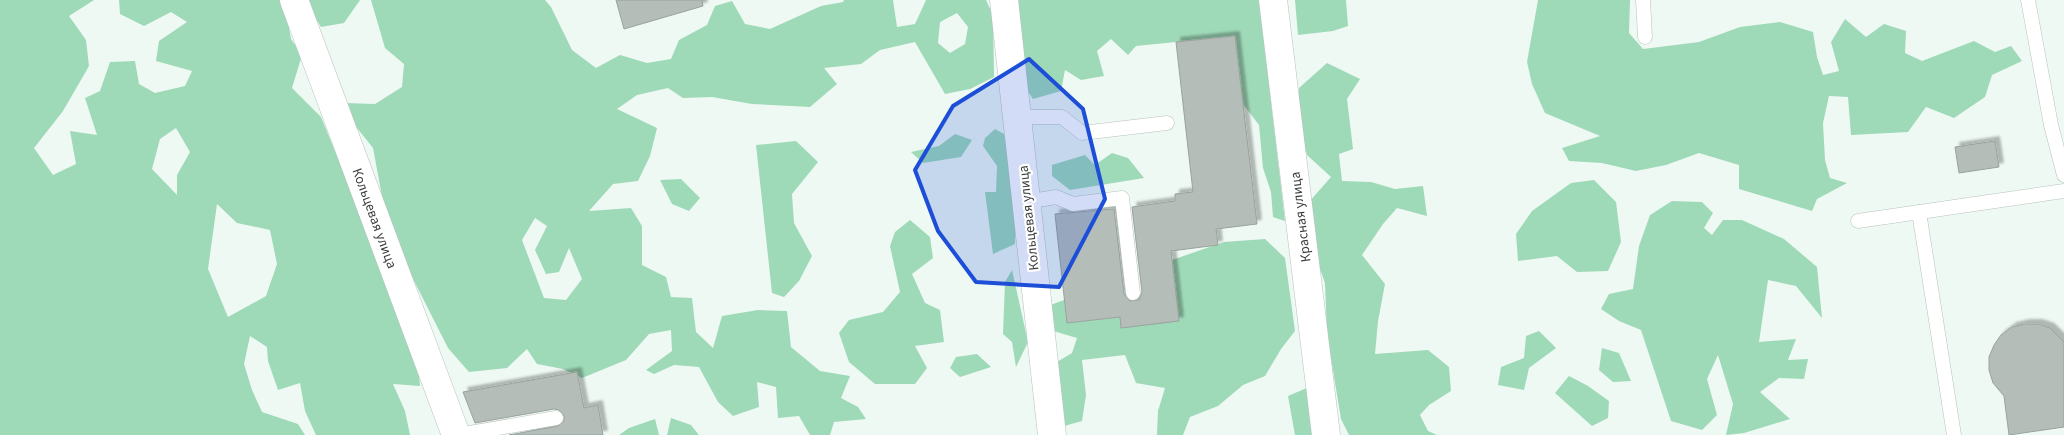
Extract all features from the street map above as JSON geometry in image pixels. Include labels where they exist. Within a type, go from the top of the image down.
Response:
[{"type":"street","name":"Кольцевая улица","points":[[294,0],[457,435]]},
{"type":"street","name":"Кольцевая улица","points":[[1004,0],[1052,435]]},
{"type":"street","name":"Красная улица","points":[[1273,0],[1326,435]]},
{"type":"lane","points":[[1643,0],[1645,37]]},
{"type":"lane","points":[[2028,0],[2052,125],[2064,175]]},
{"type":"lane","points":[[1017,117],[1062,117],[1082,133],[1167,123]]},
{"type":"lane","points":[[1858,221],[2064,191]]},
{"type":"lane","points":[[1025,202],[1056,197],[1073,204],[1122,198],[1133,293]]},
{"type":"lane","points":[[1919,212],[1954,435]]},
{"type":"lane","points":[[457,435],[556,418]]},
{"type":"highlighted area","points":[[1029,59],[1083,109],[1105,199],[1059,287],[976,282],[938,231],[915,170],[953,106]]},
{"type":"green space","points":[[0,0],[94,0],[69,16],[86,40],[89,66],[63,111],[34,148],[53,175],[76,164],[70,131],[97,135],[85,98],[100,91],[110,62],[135,61],[139,84],[155,93],[185,86],[192,71],[156,61],[159,41],[187,22],[171,12],[144,26],[120,14],[119,0],[284,0],[291,39],[302,55],[292,88],[321,117],[417,352],[420,386],[393,384],[405,411],[410,435],[316,435],[305,411],[300,383],[278,390],[268,361],[267,347],[250,336],[244,364],[252,390],[262,412],[298,424],[305,435],[0,435]],"holes":[[[176,128],[190,152],[177,175],[177,195],[152,169],[160,139]],[[217,204],[237,223],[270,230],[277,264],[266,296],[228,317],[208,269]]]},
{"type":"green space","points":[[304,0],[360,0],[344,23],[321,27]]},
{"type":"green space","points":[[371,0],[545,0],[551,7],[572,50],[596,68],[620,55],[647,63],[671,59],[679,40],[707,25],[715,6],[732,1],[745,24],[770,29],[821,6],[843,2],[844,0],[893,0],[897,27],[915,24],[926,0],[986,0],[993,15],[994,77],[970,89],[945,94],[915,42],[880,50],[861,64],[824,68],[837,84],[810,107],[752,104],[712,97],[683,98],[668,88],[637,95],[617,109],[657,128],[650,156],[638,181],[613,184],[589,211],[631,208],[642,226],[642,265],[666,277],[671,297],[692,298],[696,332],[713,348],[722,316],[758,310],[787,311],[791,347],[820,371],[850,376],[841,398],[858,407],[866,419],[834,422],[830,435],[810,435],[799,416],[778,418],[776,387],[757,382],[759,407],[733,416],[718,402],[699,367],[674,365],[654,374],[646,370],[672,351],[671,330],[649,334],[626,360],[582,378],[563,369],[537,364],[527,349],[507,368],[469,372],[448,348],[403,259],[384,207],[373,148],[353,123],[345,103],[375,104],[402,87],[404,64],[385,48]],"holes":[[[957,13],[968,27],[965,44],[950,53],[938,43],[940,22]],[[535,218],[547,226],[535,250],[546,274],[559,272],[569,248],[582,279],[566,300],[544,298],[522,240]]]},
{"type":"green space","points":[[1019,0],[1259,0],[1285,221],[1273,217],[1271,192],[1263,168],[1259,125],[1243,104],[1235,36],[1136,46],[1128,55],[1111,39],[1097,51],[1104,76],[1081,80],[1065,70],[1061,91],[1033,99],[1022,83],[1015,18]]},
{"type":"green space","points":[[1295,0],[1346,0],[1348,26],[1333,31],[1298,35]]},
{"type":"green space","points":[[1538,0],[1630,0],[1629,33],[1643,49],[1699,42],[1740,27],[1780,22],[1813,32],[1817,57],[1823,75],[1839,71],[1831,42],[1845,19],[1866,37],[1884,24],[1906,31],[1905,53],[1922,61],[1974,41],[1995,52],[2011,46],[2022,61],[1992,75],[1985,97],[1954,118],[1926,107],[1908,132],[1851,135],[1848,97],[1829,96],[1823,123],[1825,160],[1830,178],[1847,183],[1817,199],[1812,211],[1739,189],[1739,165],[1699,153],[1666,165],[1636,171],[1602,163],[1569,161],[1562,148],[1600,136],[1545,113],[1532,84],[1527,62]]},
{"type":"green space","points":[[1327,63],[1360,79],[1347,99],[1353,149],[1339,154],[1342,181],[1371,182],[1395,189],[1423,186],[1427,216],[1397,208],[1383,224],[1362,255],[1385,284],[1378,321],[1375,354],[1428,350],[1449,367],[1451,391],[1429,405],[1420,415],[1428,431],[1437,435],[1349,435],[1341,419],[1327,334],[1325,283],[1313,249],[1309,202],[1331,177],[1307,155],[1299,127],[1299,88]]},
{"type":"green space","points":[[995,129],[1004,134],[1016,197],[1015,244],[993,254],[985,192],[996,192],[997,166],[983,146],[985,138]]},
{"type":"green space","points":[[955,134],[972,140],[961,157],[923,163],[911,152],[939,146]]},
{"type":"green space","points":[[796,141],[818,162],[792,194],[794,223],[812,256],[799,281],[784,297],[772,293],[756,145]]},
{"type":"green space","points":[[1112,153],[1128,158],[1144,178],[1070,190],[1052,176],[1052,165],[1085,155],[1095,165]]},
{"type":"green space","points":[[681,179],[700,198],[689,211],[672,204],[660,180]]},
{"type":"green space","points":[[1594,180],[1616,202],[1621,242],[1608,271],[1577,272],[1557,256],[1518,261],[1516,234],[1532,211],[1571,183]]},
{"type":"green space","points":[[1672,201],[1702,202],[1713,213],[1704,228],[1712,235],[1723,220],[1742,220],[1784,239],[1817,267],[1822,318],[1796,286],[1768,280],[1759,342],[1796,339],[1788,360],[1808,359],[1804,379],[1779,378],[1760,392],[1790,419],[1744,433],[1726,435],[1733,404],[1718,355],[1707,379],[1717,415],[1702,430],[1671,421],[1641,330],[1619,321],[1601,309],[1609,294],[1633,289],[1639,246],[1650,215]]},
{"type":"green space","points":[[910,220],[930,237],[933,258],[912,274],[925,303],[940,310],[944,342],[915,346],[927,368],[915,384],[875,384],[849,362],[839,333],[849,320],[883,312],[900,292],[890,246],[895,232]]},
{"type":"green space","points":[[1265,239],[1285,258],[1295,331],[1281,349],[1265,376],[1243,385],[1218,406],[1190,417],[1183,435],[1157,435],[1158,411],[1165,388],[1136,383],[1125,355],[1082,360],[1086,395],[1082,421],[1064,426],[1052,365],[1072,353],[1077,338],[1050,330],[1048,306],[1064,300],[1068,323],[1120,317],[1121,328],[1179,320],[1172,260],[1224,242]]},
{"type":"green space","points":[[1012,270],[1028,342],[1016,367],[1012,342],[1003,334],[1005,282]]},
{"type":"green space","points":[[1539,331],[1556,348],[1529,368],[1524,390],[1498,385],[1501,367],[1524,358],[1526,336]]},
{"type":"green space","points":[[1602,348],[1619,353],[1631,381],[1613,382],[1599,370]]},
{"type":"green space","points":[[977,354],[991,367],[960,377],[950,368],[956,357]]},
{"type":"green space","points":[[1569,376],[1588,386],[1609,401],[1608,418],[1592,426],[1555,393]]},
{"type":"green space","points":[[1309,387],[1313,435],[1295,435],[1288,396]]},
{"type":"green space","points":[[671,418],[691,425],[699,435],[667,435]]},
{"type":"green space","points":[[655,419],[659,435],[619,435],[629,428]]},
{"type":"building","points":[[616,0],[702,0],[703,6],[624,29]]},
{"type":"building","points":[[1235,36],[1257,224],[1216,229],[1218,245],[1171,251],[1179,321],[1121,328],[1120,317],[1067,323],[1055,214],[1114,209],[1124,294],[1130,301],[1139,300],[1142,292],[1132,207],[1175,201],[1175,194],[1193,192],[1176,42]]},
{"type":"building","points":[[1995,141],[1999,167],[1959,173],[1955,147]]},
{"type":"building","points":[[2038,324],[2050,328],[2064,342],[2064,427],[2009,435],[2004,396],[1993,383],[1989,370],[1989,357],[2001,335],[2012,327]]},
{"type":"building","points":[[577,372],[584,408],[598,405],[603,435],[509,435],[558,426],[564,421],[564,416],[559,410],[554,409],[475,423],[463,392]]}]
